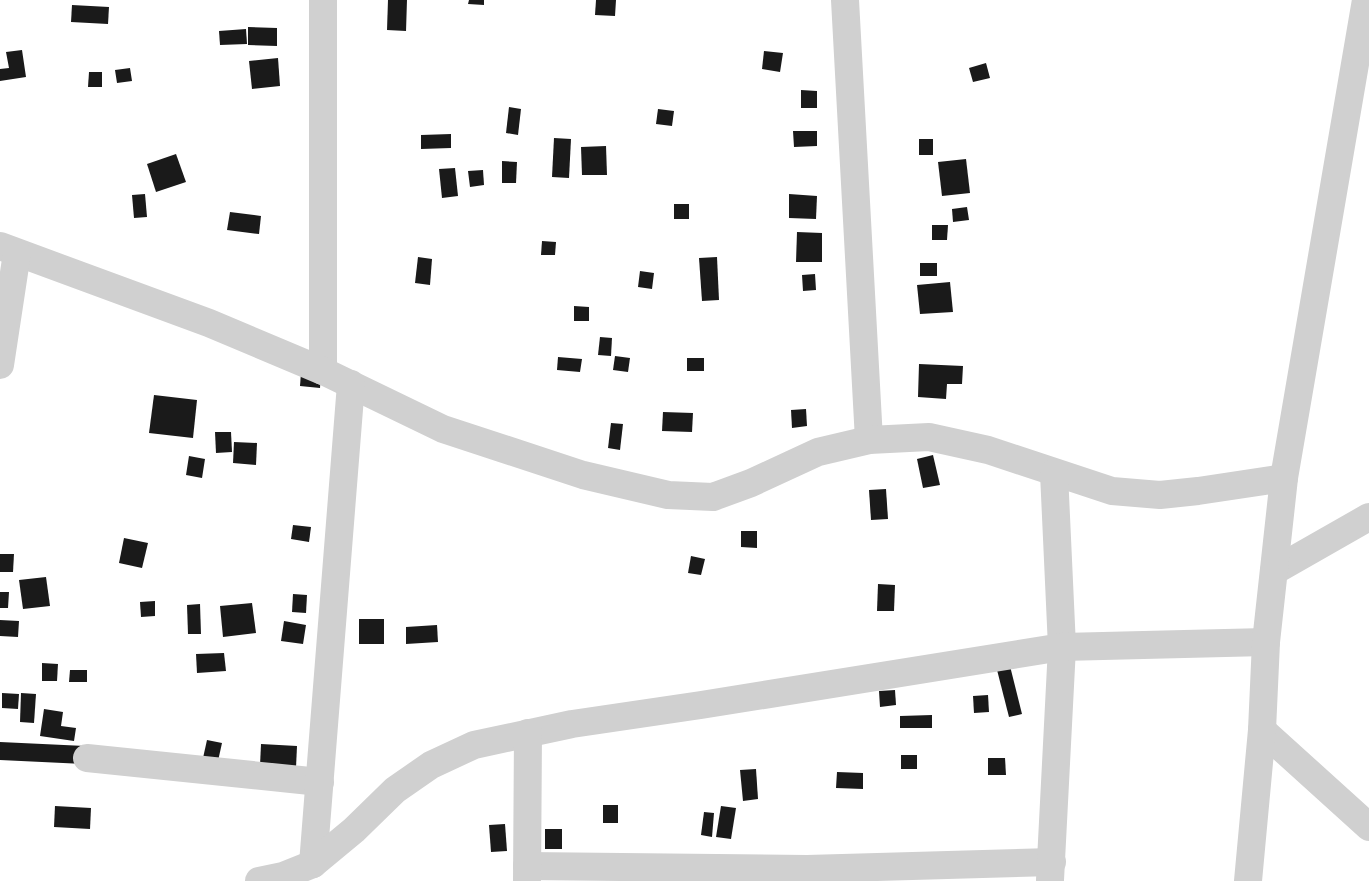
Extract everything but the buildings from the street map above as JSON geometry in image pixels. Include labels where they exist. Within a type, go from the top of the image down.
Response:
[{"type":"street","points":[[323,0],[323,370]]},
{"type":"street","points":[[845,0],[869,440]]},
{"type":"street","points":[[1248,881],[1262,730],[1266,642],[1284,478],[1366,0]]},
{"type":"street","points":[[0,365],[9,249],[209,323],[323,370],[443,429],[583,475],[668,495],[713,497],[751,483],[818,452],[869,440],[929,437],[988,450],[1054,473],[1112,490],[1160,495],[1198,492],[1284,478]]},
{"type":"street","points":[[313,864],[351,384]]},
{"type":"street","points":[[528,733],[527,874],[807,869],[1051,872],[1062,647],[1054,473]]},
{"type":"street","points":[[1274,571],[1369,517]]},
{"type":"street","points":[[259,881],[283,876],[313,864],[354,830],[396,790],[431,765],[474,745],[572,724],[711,704],[1062,647],[1266,642]]},
{"type":"street","points":[[1262,730],[1369,827]]},
{"type":"street","points":[[87,758],[320,782]]}]
